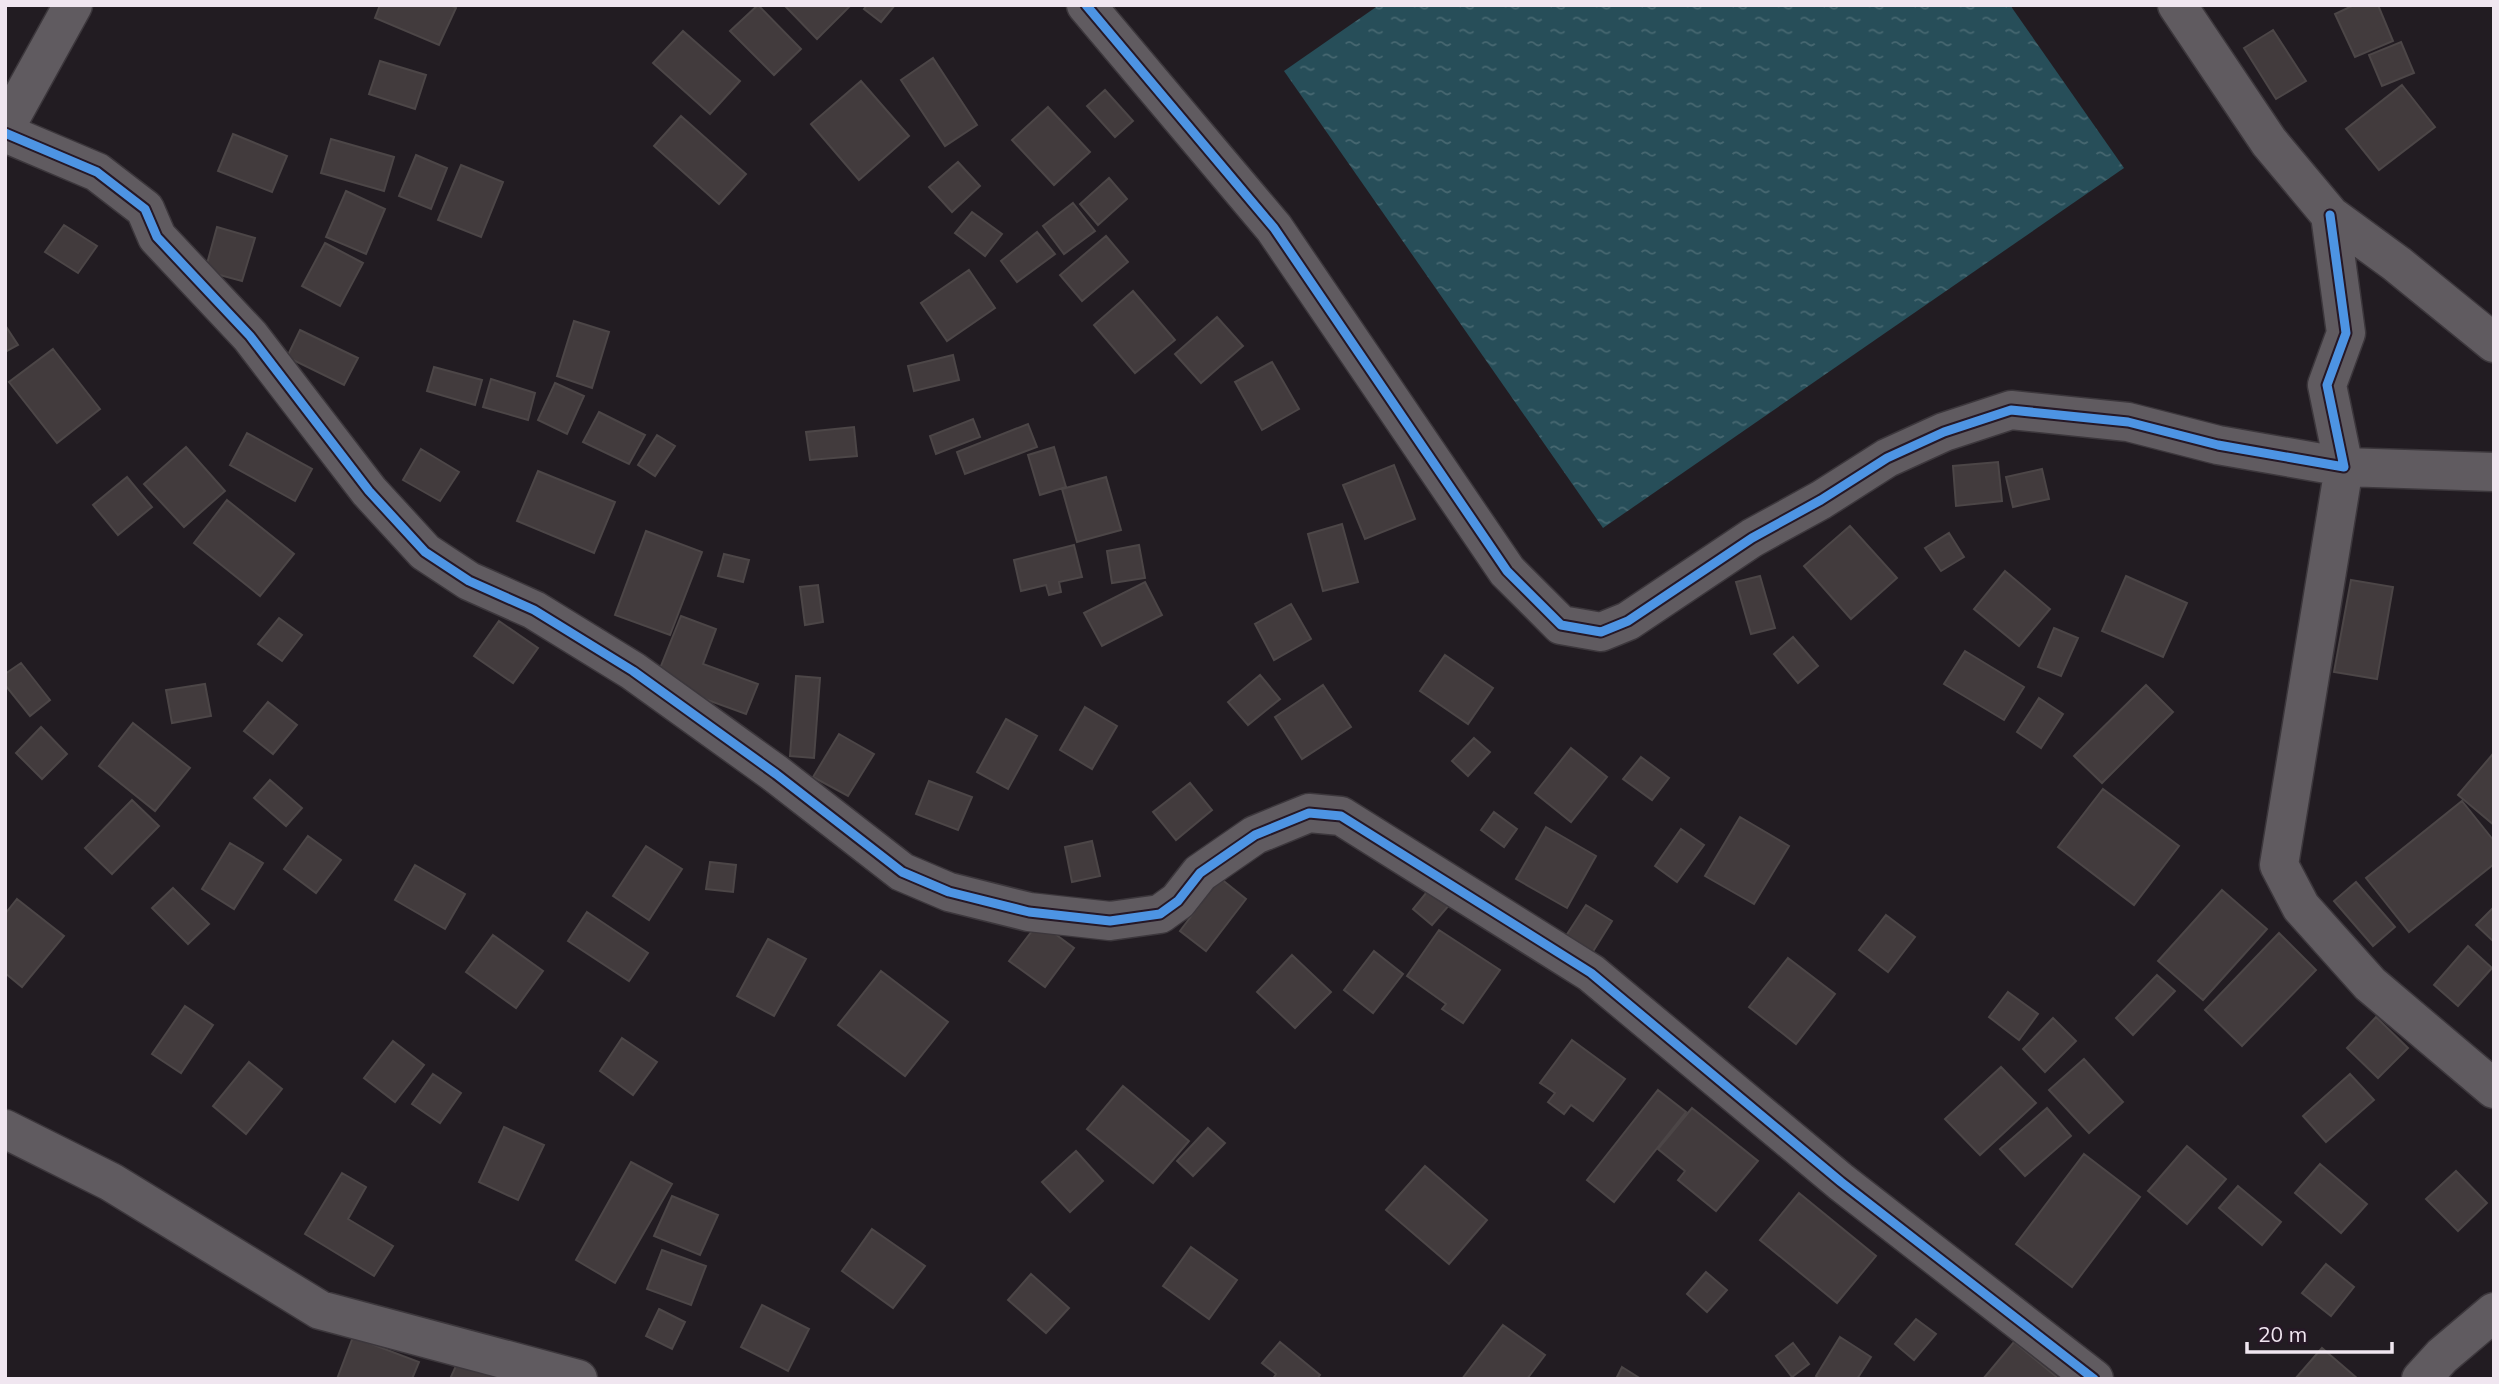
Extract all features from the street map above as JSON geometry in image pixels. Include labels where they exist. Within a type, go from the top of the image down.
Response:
[{"type":"street","points":[[5,128],[74,5]]},
{"type":"street","points":[[1086,5],[1274,228],[1507,571],[1561,625],[1601,632],[1628,621],[1752,538],[1821,500],[1887,458],[1944,432],[2011,410],[2128,422],[2217,445],[2344,467],[2494,472]]},
{"type":"street","points":[[2177,5],[2269,142],[2330,215],[2397,264],[2494,343]]},
{"type":"street","points":[[5,134],[97,172],[145,209],[158,237],[250,336],[369,491],[425,552],[469,581],[534,610],[633,671],[776,774],[901,872],[949,892],[1030,912],[1110,921],[1160,914],[1178,901],[1200,873],[1255,835],[1309,813],[1341,816],[1591,973],[1841,1182],[2094,1379]]},
{"type":"street","points":[[2330,215],[2346,333],[2327,385],[2344,467],[2279,866],[2301,907],[2370,984],[2494,1089]]},
{"type":"street","points":[[5,1129],[111,1182],[320,1310],[578,1379]]},
{"type":"street","points":[[2421,1379],[2442,1356],[2494,1312]]},
{"type":"water","points":[[1379,5],[2010,5],[2124,168],[1603,528],[1284,71]]},
{"type":"building","points":[[380,5],[450,5],[456,8],[439,45],[375,18]]},
{"type":"building","points":[[758,5],[801,49],[774,75],[730,31]]},
{"type":"building","points":[[851,5],[817,39],[786,7]]},
{"type":"building","points":[[867,5],[895,5],[881,22],[864,9]]},
{"type":"building","points":[[2354,5],[2378,5],[2393,41],[2355,57],[2335,14]]},
{"type":"building","points":[[2273,30],[2306,81],[2276,99],[2244,48]]},
{"type":"building","points":[[683,31],[740,81],[710,114],[653,63]]},
{"type":"building","points":[[2401,42],[2414,73],[2382,86],[2369,55]]},
{"type":"building","points":[[933,58],[977,125],[945,146],[901,80]]},
{"type":"building","points":[[380,61],[426,75],[415,109],[369,94]]},
{"type":"building","points":[[861,81],[909,136],[859,180],[811,124]]},
{"type":"building","points":[[2402,85],[2435,127],[2379,170],[2346,129]]},
{"type":"building","points":[[1105,90],[1133,121],[1115,137],[1087,106]]},
{"type":"building","points":[[1048,107],[1090,152],[1054,185],[1012,140]]},
{"type":"building","points":[[681,116],[746,174],[719,204],[654,146]]},
{"type":"building","points":[[233,134],[287,156],[272,192],[218,171]]},
{"type":"building","points":[[331,139],[394,157],[384,191],[321,173]]},
{"type":"building","points":[[416,155],[447,168],[431,209],[399,196]]},
{"type":"building","points":[[958,162],[980,186],[952,212],[929,187]]},
{"type":"building","points":[[461,165],[503,182],[481,237],[438,220]]},
{"type":"building","points":[[1109,178],[1127,199],[1098,225],[1080,204]]},
{"type":"building","points":[[346,191],[385,209],[366,254],[326,237]]},
{"type":"building","points":[[1073,203],[1095,231],[1064,254],[1043,226]]},
{"type":"building","points":[[972,212],[1002,234],[985,256],[955,233]]},
{"type":"building","points":[[64,225],[97,246],[78,273],[45,252]]},
{"type":"building","points":[[217,227],[255,238],[242,281],[205,271]]},
{"type":"building","points":[[1037,232],[1055,254],[1017,282],[1001,261]]},
{"type":"building","points":[[1106,236],[1128,262],[1082,301],[1060,275]]},
{"type":"building","points":[[325,243],[363,263],[340,306],[302,286]]},
{"type":"building","points":[[969,270],[995,308],[947,341],[921,303]]},
{"type":"building","points":[[1133,291],[1175,340],[1135,373],[1094,325]]},
{"type":"building","points":[[1217,317],[1243,346],[1201,383],[1175,354]]},
{"type":"building","points":[[574,321],[609,332],[592,388],[557,376]]},
{"type":"building","points":[[5,325],[18,345],[5,352]]},
{"type":"building","points":[[300,330],[358,358],[344,385],[287,357]]},
{"type":"building","points":[[53,349],[100,409],[57,443],[9,382]]},
{"type":"building","points":[[953,355],[959,380],[914,391],[908,366]]},
{"type":"building","points":[[1272,362],[1299,409],[1262,430],[1235,382]]},
{"type":"building","points":[[434,367],[482,380],[475,405],[427,391]]},
{"type":"building","points":[[491,379],[535,393],[528,420],[483,407]]},
{"type":"building","points":[[555,383],[584,396],[567,434],[538,420]]},
{"type":"building","points":[[599,412],[645,435],[629,464],[583,442]]},
{"type":"building","points":[[973,419],[980,437],[936,454],[930,436]]},
{"type":"building","points":[[1028,424],[1037,447],[965,474],[957,452]]},
{"type":"building","points":[[854,427],[857,456],[810,460],[806,432]]},
{"type":"building","points":[[247,433],[312,469],[295,501],[230,465]]},
{"type":"building","points":[[657,435],[675,446],[655,476],[638,465]]},
{"type":"building","points":[[186,447],[225,491],[184,527],[144,484]]},
{"type":"building","points":[[1054,447],[1066,487],[1040,495],[1028,455]]},
{"type":"building","points":[[421,449],[459,472],[440,501],[403,480]]},
{"type":"building","points":[[1998,462],[2002,501],[1956,506],[1953,466]]},
{"type":"building","points":[[1394,465],[1415,519],[1365,539],[1343,485]]},
{"type":"building","points":[[2042,469],[2049,499],[2013,507],[2006,477]]},
{"type":"building","points":[[538,471],[615,502],[594,553],[517,521]]},
{"type":"building","points":[[127,477],[152,507],[118,535],[93,505]]},
{"type":"building","points":[[1106,477],[1121,530],[1077,542],[1062,489]]},
{"type":"building","points":[[227,500],[294,554],[260,596],[194,543]]},
{"type":"building","points":[[1342,524],[1358,582],[1323,591],[1308,534]]},
{"type":"building","points":[[1850,526],[1897,578],[1851,619],[1804,566]]},
{"type":"building","points":[[646,531],[702,552],[670,635],[615,615]]},
{"type":"building","points":[[1949,533],[1964,557],[1941,571],[1925,548]]},
{"type":"building","points":[[1074,545],[1082,577],[1059,582],[1061,592],[1049,595],[1046,585],[1021,591],[1014,560]]},
{"type":"building","points":[[1139,545],[1145,578],[1112,583],[1107,551]]},
{"type":"building","points":[[724,554],[749,560],[743,582],[718,576]]},
{"type":"building","points":[[2005,571],[2050,609],[2019,646],[1974,609]]},
{"type":"building","points":[[1760,576],[1775,628],[1751,634],[1736,582]]},
{"type":"building","points":[[2126,576],[2187,603],[2163,657],[2102,631]]},
{"type":"building","points":[[2351,580],[2393,587],[2377,679],[2334,672]]},
{"type":"building","points":[[1145,582],[1162,615],[1102,646],[1084,613]]},
{"type":"building","points":[[818,585],[823,622],[805,625],[800,587]]},
{"type":"building","points":[[1291,604],[1311,639],[1274,660],[1255,624]]},
{"type":"building","points":[[681,616],[716,629],[703,664],[758,684],[746,714],[655,681]]},
{"type":"building","points":[[279,618],[302,635],[282,661],[258,644]]},
{"type":"building","points":[[499,621],[538,648],[513,683],[474,656]]},
{"type":"building","points":[[2054,628],[2078,638],[2061,676],[2038,667]]},
{"type":"building","points":[[1793,637],[1818,666],[1798,683],[1774,654]]},
{"type":"building","points":[[1965,651],[2024,687],[2004,720],[1944,684]]},
{"type":"building","points":[[1445,655],[1493,688],[1468,724],[1420,691]]},
{"type":"building","points":[[21,663],[50,700],[30,716],[5,685],[5,674]]},
{"type":"building","points":[[1260,675],[1280,699],[1248,725],[1228,702]]},
{"type":"building","points":[[796,676],[820,678],[814,758],[790,756]]},
{"type":"building","points":[[205,684],[211,716],[172,723],[166,690]]},
{"type":"building","points":[[1323,685],[1351,727],[1302,759],[1275,717]]},
{"type":"building","points":[[2146,685],[2173,712],[2102,783],[2074,756]]},
{"type":"building","points":[[2039,698],[2063,714],[2041,748],[2017,732]]},
{"type":"building","points":[[268,702],[297,725],[273,754],[244,731]]},
{"type":"building","points":[[1085,707],[1117,726],[1092,769],[1060,750]]},
{"type":"building","points":[[1006,719],[1037,736],[1008,789],[977,772]]},
{"type":"building","points":[[133,723],[190,768],[155,811],[99,766]]},
{"type":"building","points":[[41,727],[67,754],[42,779],[16,753]]},
{"type":"building","points":[[839,734],[874,754],[848,796],[813,777]]},
{"type":"building","points":[[1474,738],[1490,752],[1468,776],[1452,761]]},
{"type":"building","points":[[1571,748],[1607,777],[1571,822],[1535,793]]},
{"type":"building","points":[[2492,755],[2494,757],[2494,825],[2458,795]]},
{"type":"building","points":[[1641,757],[1669,778],[1652,800],[1623,779]]},
{"type":"building","points":[[270,780],[302,808],[286,826],[254,798]]},
{"type":"building","points":[[929,781],[972,797],[958,830],[916,814]]},
{"type":"building","points":[[1190,783],[1212,810],[1176,840],[1153,812]]},
{"type":"building","points":[[2103,789],[2179,846],[2134,905],[2058,847]]},
{"type":"building","points":[[132,800],[159,826],[112,874],[85,848]]},
{"type":"building","points":[[2462,801],[2494,841],[2494,864],[2409,932],[2366,878]]},
{"type":"building","points":[[1494,812],[1517,829],[1504,847],[1481,830]]},
{"type":"building","points":[[1740,817],[1789,846],[1754,904],[1705,876]]},
{"type":"building","points":[[1546,827],[1596,856],[1567,908],[1516,879]]},
{"type":"building","points":[[1681,829],[1704,845],[1677,882],[1655,866]]},
{"type":"building","points":[[308,836],[341,860],[316,893],[284,869]]},
{"type":"building","points":[[1092,841],[1100,876],[1072,882],[1065,847]]},
{"type":"building","points":[[230,843],[263,863],[234,909],[202,889]]},
{"type":"building","points":[[646,846],[682,869],[649,920],[613,896]]},
{"type":"building","points":[[710,862],[736,865],[733,892],[706,889]]},
{"type":"building","points":[[415,865],[465,894],[445,929],[395,900]]},
{"type":"building","points":[[1220,878],[1246,899],[1206,951],[1180,931]]},
{"type":"building","points":[[2356,882],[2395,927],[2373,946],[2334,901]]},
{"type":"building","points":[[1431,887],[1451,903],[1432,925],[1413,909]]},
{"type":"building","points":[[173,888],[209,924],[188,944],[152,908]]},
{"type":"building","points":[[2222,890],[2267,929],[2203,1000],[2158,961]]},
{"type":"building","points":[[17,899],[64,936],[22,987],[5,973],[5,914]]},
{"type":"building","points":[[1586,905],[1612,921],[1589,958],[1562,942]]},
{"type":"building","points":[[2494,907],[2494,942],[2476,925]]},
{"type":"building","points":[[587,912],[648,953],[629,981],[568,941]]},
{"type":"building","points":[[1886,915],[1915,937],[1888,972],[1859,950]]},
{"type":"building","points":[[1039,922],[1074,948],[1045,987],[1009,961]]},
{"type":"building","points":[[1439,930],[1500,970],[1463,1023],[1442,1009],[1446,1004],[1407,976]]},
{"type":"building","points":[[2279,933],[2316,970],[2242,1046],[2205,1010]]},
{"type":"building","points":[[493,935],[543,971],[516,1008],[466,972]]},
{"type":"building","points":[[768,939],[806,959],[774,1016],[737,996]]},
{"type":"building","points":[[2468,946],[2492,968],[2458,1006],[2434,985]]},
{"type":"building","points":[[1374,951],[1403,974],[1373,1013],[1344,990]]},
{"type":"building","points":[[1292,955],[1331,992],[1295,1028],[1257,992]]},
{"type":"building","points":[[1788,958],[1835,994],[1796,1044],[1749,1007]]},
{"type":"building","points":[[881,971],[948,1022],[905,1076],[838,1025]]},
{"type":"building","points":[[2157,975],[2175,991],[2133,1035],[2116,1018]]},
{"type":"building","points":[[2008,992],[2038,1014],[2019,1040],[1989,1017]]},
{"type":"building","points":[[185,1006],[213,1025],[181,1073],[152,1054]]},
{"type":"building","points":[[2376,1017],[2408,1048],[2378,1078],[2347,1048]]},
{"type":"building","points":[[2053,1018],[2076,1041],[2045,1072],[2023,1049]]},
{"type":"building","points":[[622,1038],[657,1062],[633,1095],[600,1071]]},
{"type":"building","points":[[1572,1040],[1625,1079],[1593,1121],[1571,1105],[1564,1114],[1548,1102],[1555,1093],[1540,1083]]},
{"type":"building","points":[[393,1041],[424,1065],[395,1102],[364,1078]]},
{"type":"building","points":[[2084,1059],[2123,1102],[2089,1133],[2049,1090]]},
{"type":"building","points":[[249,1062],[282,1089],[246,1134],[213,1106]]},
{"type":"building","points":[[2001,1067],[2036,1103],[1980,1155],[1945,1119]]},
{"type":"building","points":[[433,1074],[461,1093],[440,1123],[412,1104]]},
{"type":"building","points":[[2350,1074],[2374,1100],[2326,1142],[2303,1116]]},
{"type":"building","points":[[1123,1086],[1189,1141],[1153,1183],[1087,1129]]},
{"type":"building","points":[[1658,1090],[1686,1112],[1614,1202],[1587,1180]]},
{"type":"building","points":[[1692,1108],[1758,1161],[1716,1211],[1678,1180],[1685,1171],[1658,1149]]},
{"type":"building","points":[[2047,1108],[2071,1136],[2025,1176],[2000,1149]]},
{"type":"building","points":[[504,1127],[544,1145],[518,1200],[479,1182]]},
{"type":"building","points":[[1208,1128],[1225,1143],[1193,1176],[1177,1161]]},
{"type":"building","points":[[2187,1146],[2226,1179],[2187,1224],[2148,1191]]},
{"type":"building","points":[[1076,1151],[1103,1181],[1070,1212],[1042,1182]]},
{"type":"building","points":[[2084,1154],[2140,1197],[2072,1287],[2016,1244]]},
{"type":"building","points":[[631,1162],[672,1184],[615,1283],[576,1260]]},
{"type":"building","points":[[2320,1164],[2367,1204],[2341,1233],[2295,1193]]},
{"type":"building","points":[[1425,1166],[1487,1220],[1449,1264],[1386,1210]]},
{"type":"building","points":[[2456,1171],[2487,1203],[2458,1231],[2426,1199]]},
{"type":"building","points":[[342,1173],[366,1187],[348,1219],[393,1246],[374,1276],[305,1234]]},
{"type":"building","points":[[2238,1186],[2281,1222],[2262,1245],[2219,1208]]},
{"type":"building","points":[[1799,1193],[1876,1256],[1837,1303],[1760,1240]]},
{"type":"building","points":[[672,1196],[718,1215],[700,1255],[654,1236]]},
{"type":"building","points":[[872,1229],[925,1266],[893,1308],[842,1271]]},
{"type":"building","points":[[1191,1247],[1237,1280],[1209,1319],[1163,1286]]},
{"type":"building","points":[[662,1250],[706,1266],[691,1305],[647,1289]]},
{"type":"building","points":[[2326,1264],[2354,1287],[2331,1316],[2302,1293]]},
{"type":"building","points":[[1706,1272],[1727,1290],[1707,1312],[1687,1294]]},
{"type":"building","points":[[1031,1274],[1069,1308],[1046,1333],[1008,1300]]},
{"type":"building","points":[[762,1305],[809,1329],[788,1371],[741,1347]]},
{"type":"building","points":[[659,1309],[685,1322],[672,1349],[646,1336]]},
{"type":"building","points":[[1916,1319],[1936,1334],[1914,1360],[1895,1344]]},
{"type":"building","points":[[1503,1325],[1545,1355],[1527,1379],[1462,1379]]},
{"type":"building","points":[[353,1337],[419,1362],[412,1379],[337,1379]]},
{"type":"building","points":[[1840,1337],[1871,1357],[1857,1379],[1820,1379],[1816,1376]]},
{"type":"building","points":[[1280,1342],[1320,1375],[1317,1379],[1273,1379],[1276,1374],[1262,1363]]},
{"type":"building","points":[[2014,1342],[2059,1379],[1983,1379]]},
{"type":"building","points":[[1793,1343],[1809,1364],[1792,1377],[1776,1356]]},
{"type":"building","points":[[2322,1348],[2358,1379],[2295,1379]]},
{"type":"building","points":[[460,1357],[497,1373],[494,1379],[450,1379]]},
{"type":"building","points":[[1622,1367],[1641,1379],[1616,1379]]},
{"type":"cycle path","points":[[1086,5],[1274,228],[1507,571],[1561,625],[1601,632],[1628,621],[1752,538],[1821,500],[1887,458],[1944,432],[2011,410],[2128,422],[2218,445],[2344,467],[2327,385],[2346,333],[2330,215]]},
{"type":"cycle path","points":[[5,133],[97,172],[145,209],[157,237],[250,336],[369,491],[425,552],[469,581],[534,610],[633,671],[776,774],[902,872],[949,892],[1029,912],[1110,921],[1160,914],[1178,901],[1200,873],[1255,835],[1309,813],[1341,816],[1591,973],[1841,1182],[2094,1379]]}]
